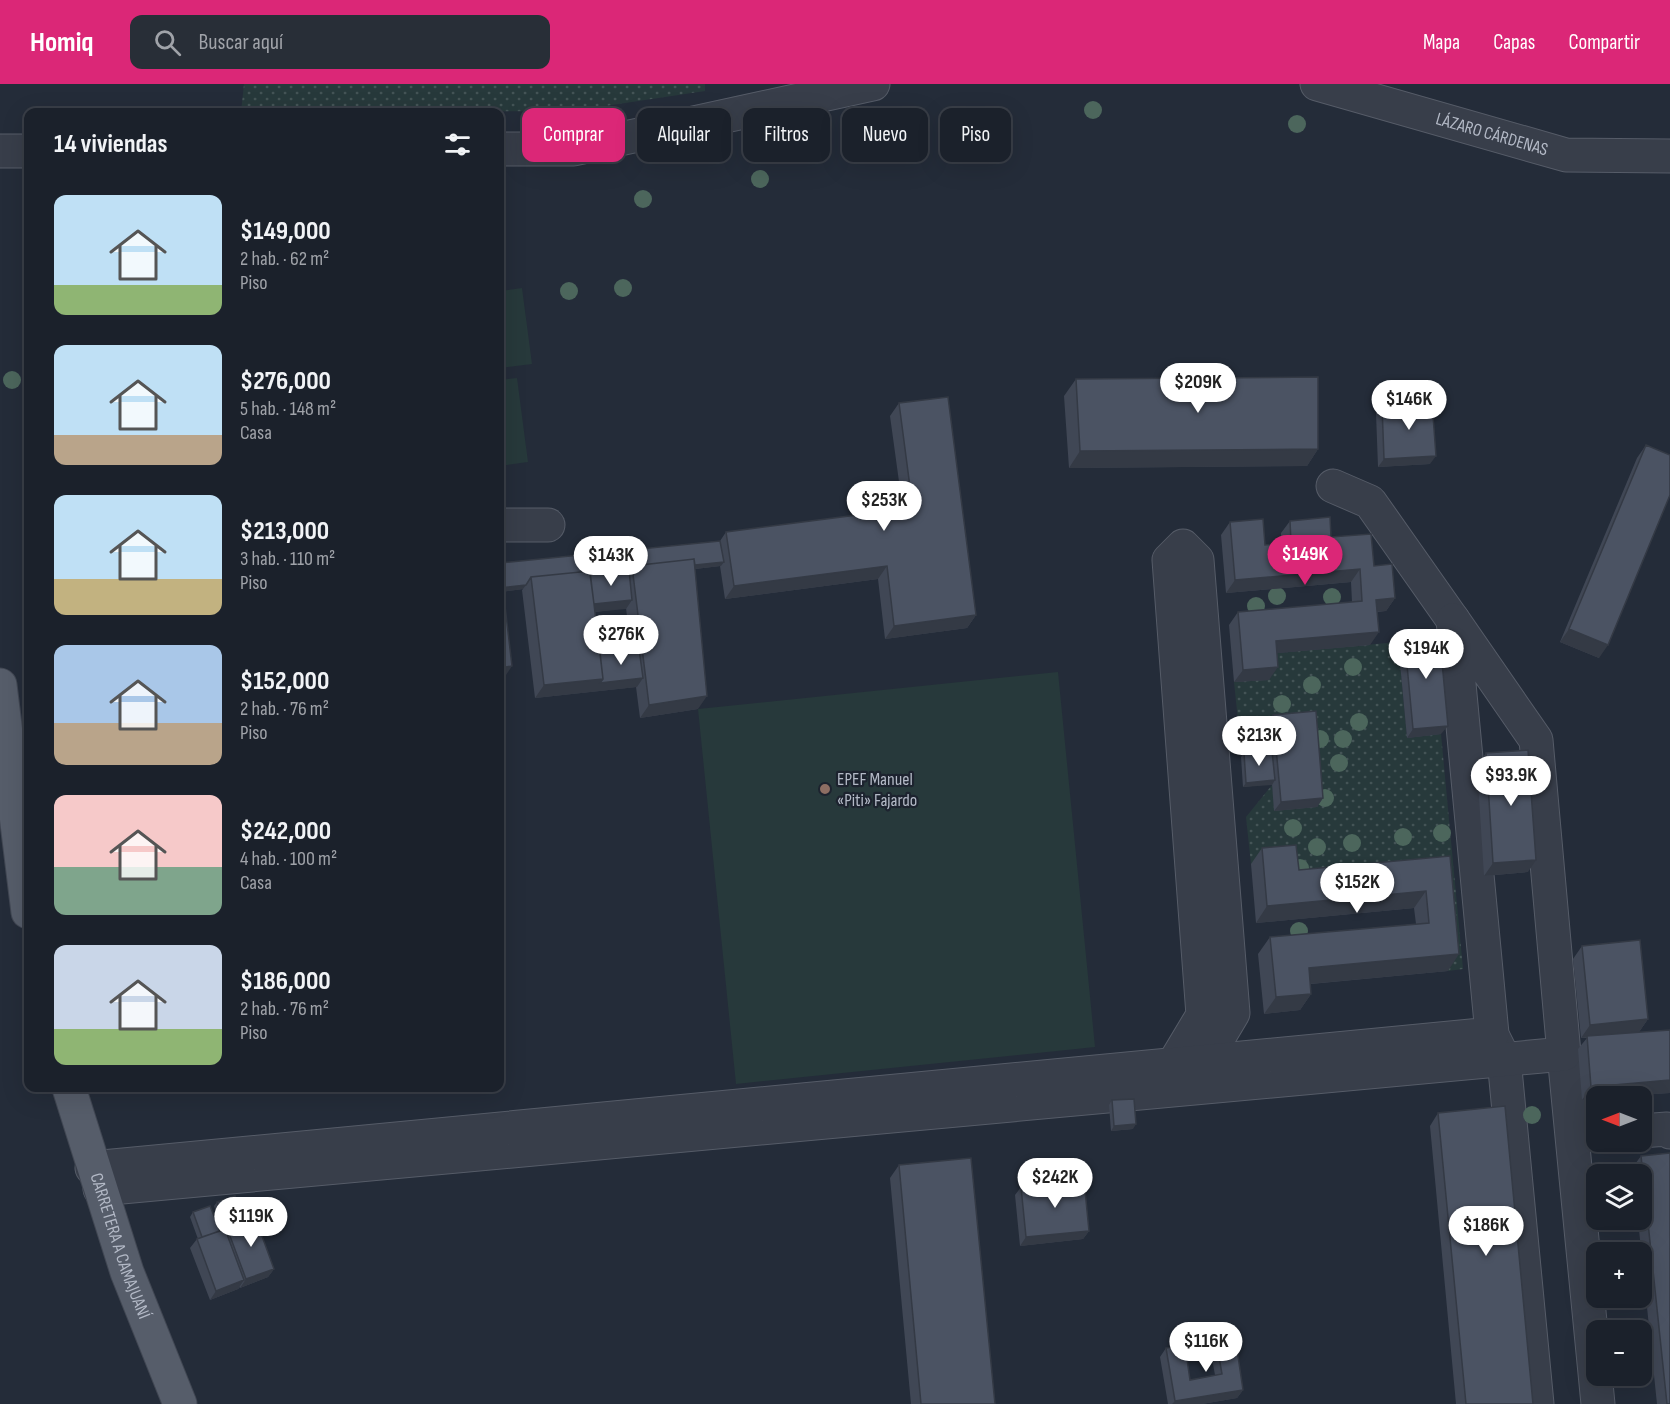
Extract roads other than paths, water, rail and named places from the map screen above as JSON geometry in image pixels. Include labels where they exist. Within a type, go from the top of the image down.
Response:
[{"type":"main road","points":[[0,686],[24,880]]},
{"type":"main road","name":"CARRETERA A CAMAJUANÍ","points":[[78,1096],[96,1178],[127,1272],[180,1404]]},
{"type":"street","points":[[504,149],[574,149],[873,84]]},
{"type":"street","name":"LÁZARO CÁRDENAS","points":[[1317,84],[1566,155],[1670,156]]},
{"type":"street","points":[[0,151],[24,151]]},
{"type":"street","points":[[1333,486],[1370,502],[1536,740],[1564,1054],[1584,1136],[1598,1404]]},
{"type":"street","points":[[504,525],[548,525]]},
{"type":"street","points":[[1183,546],[1197,560],[1233,1013],[1189,1072],[1203,1015],[1169,560],[1183,546]]},
{"type":"street","points":[[1453,620],[1537,1404]]},
{"type":"street","points":[[96,1178],[1189,1072],[1498,1047],[1564,1054]]},
{"type":"street","points":[[1652,1130],[1666,1129],[1670,1132]]},
{"type":"place","name":"EPEF Manuel «Piti» Fajardo","points":[[825,789]]}]
